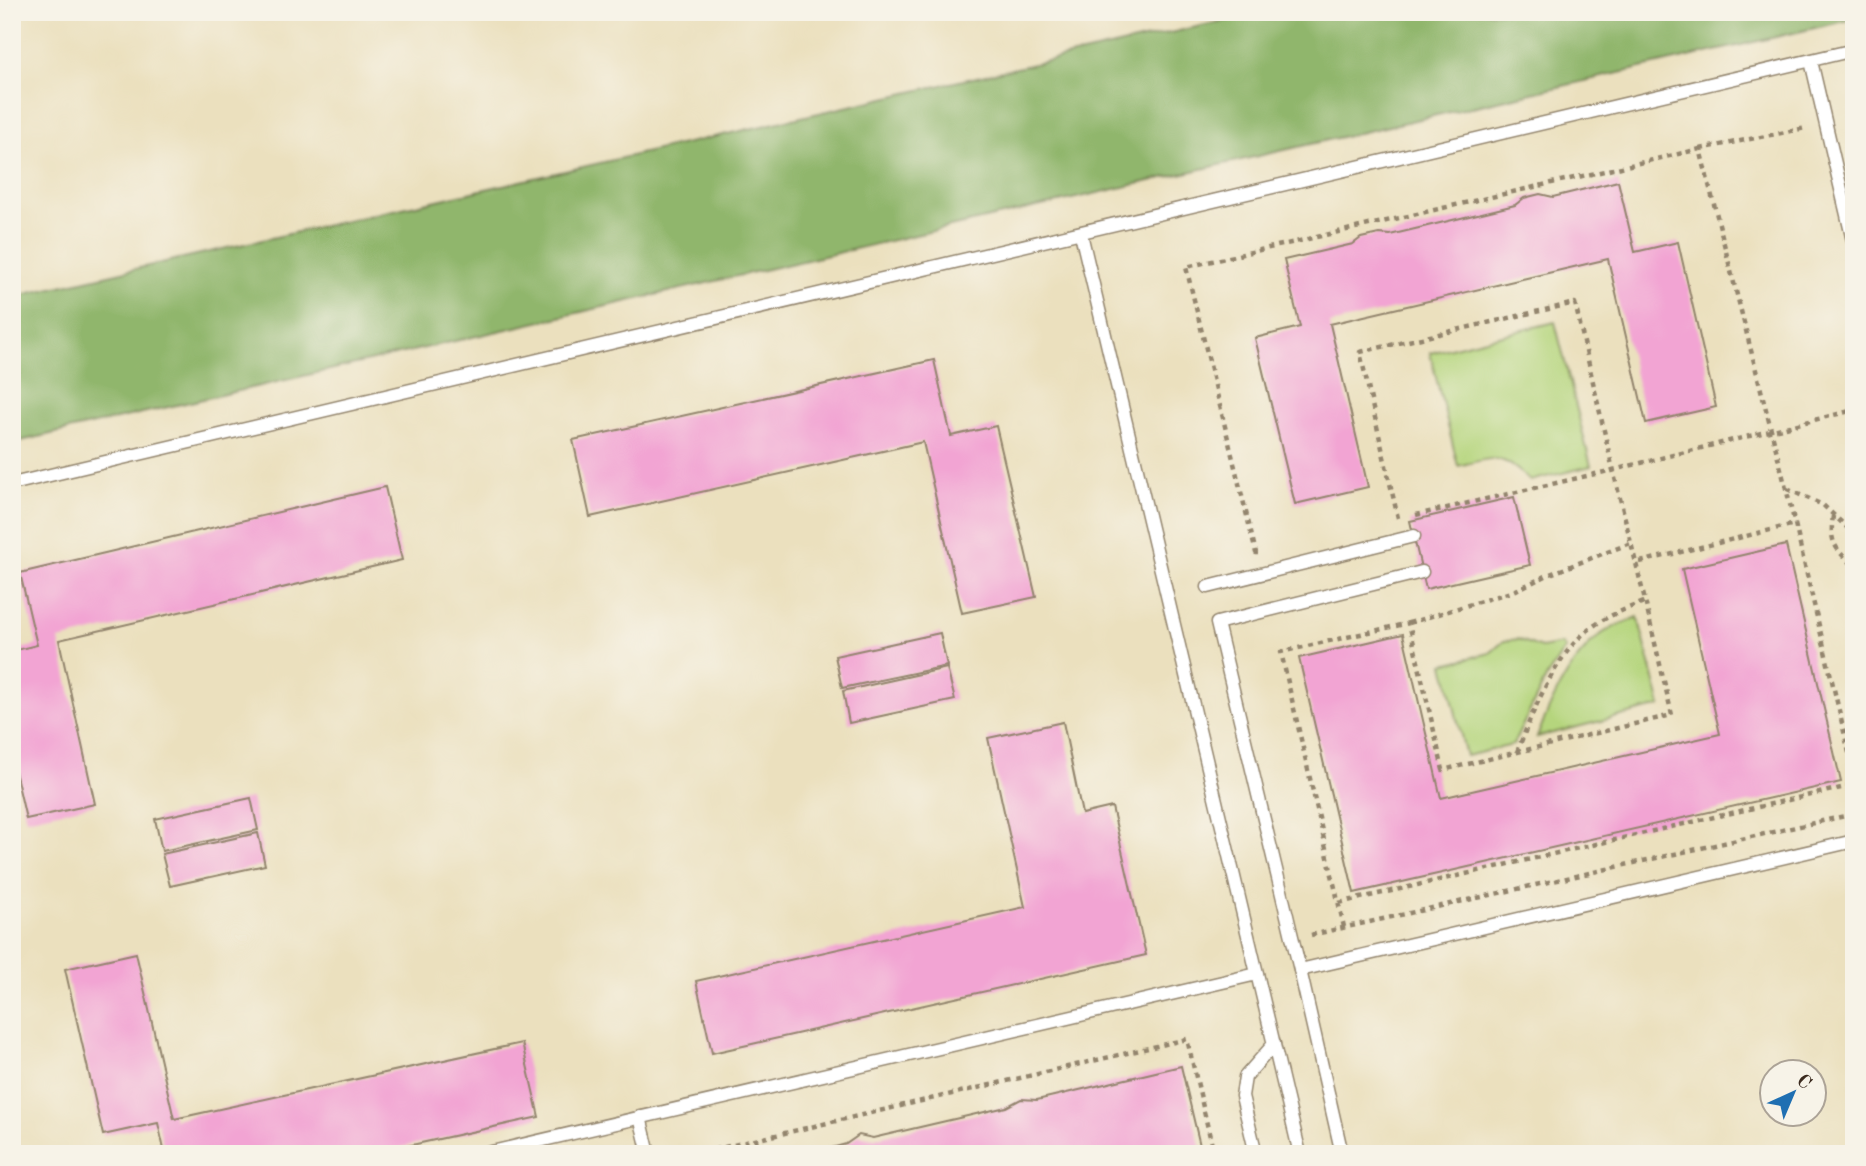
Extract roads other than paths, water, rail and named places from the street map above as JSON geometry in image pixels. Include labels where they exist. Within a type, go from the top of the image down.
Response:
[{"type":"lane","points":[[12,484],[1854,50]]},
{"type":"lane","points":[[1811,61],[1854,245]]},
{"type":"lane","points":[[1081,234],[1300,1154]]},
{"type":"lane","points":[[1209,587],[1414,536]]},
{"type":"lane","points":[[1342,1154],[1217,623],[1422,572]]},
{"type":"lane","points":[[1300,970],[1854,841]]},
{"type":"lane","points":[[483,1154],[1257,974]]},
{"type":"lane","points":[[1256,1154],[1242,1096],[1245,1077],[1274,1044]]},
{"type":"lane","points":[[640,1117],[649,1154]]}]
